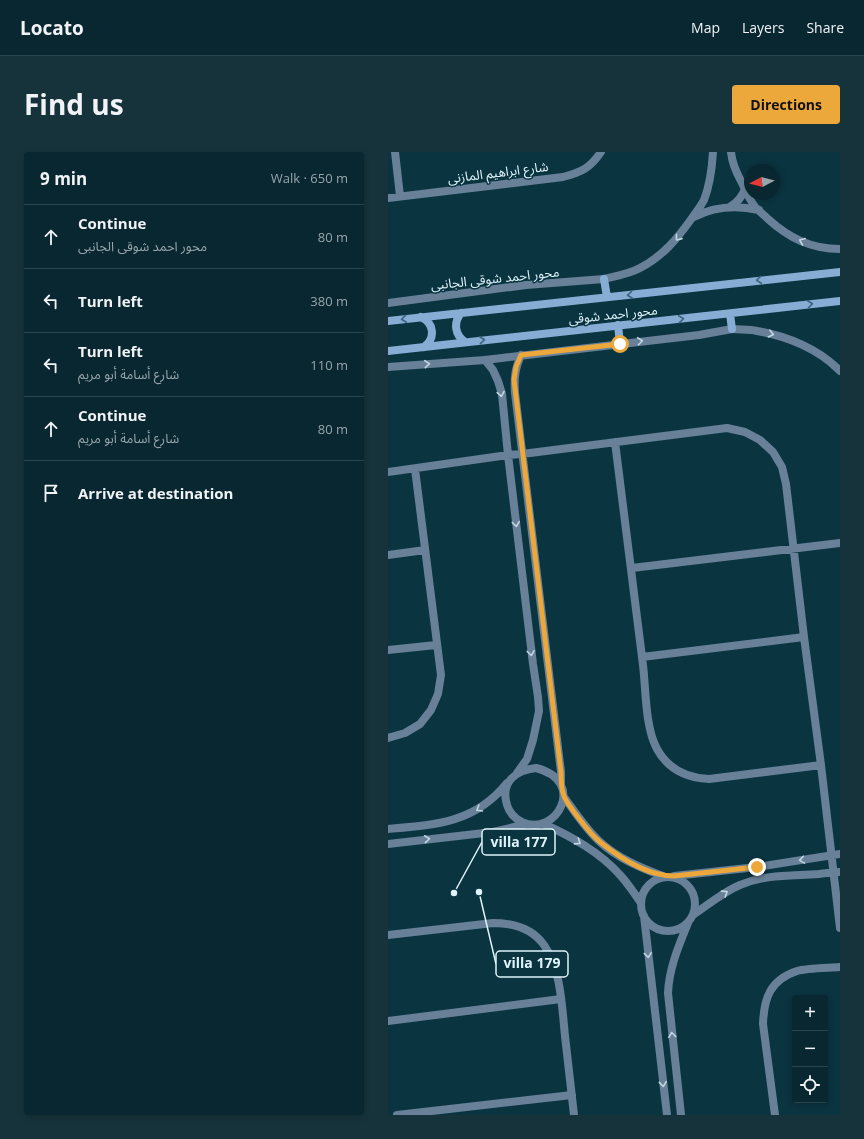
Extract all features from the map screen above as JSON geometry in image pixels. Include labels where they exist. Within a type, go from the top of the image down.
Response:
[{"type":"main road","name":"محور احمد شوقى","points":[[388,321],[840,272]]},
{"type":"main road","points":[[604,279],[607,297]]},
{"type":"main road","name":"محور احمد شوقى","points":[[388,351],[840,301]]},
{"type":"main road","points":[[461,313],[457,319],[456,330],[459,337],[465,342]]},
{"type":"main road","points":[[730,314],[732,329]]},
{"type":"main road","points":[[421,317],[428,322],[432,329],[432,337],[428,344],[424,347]]},
{"type":"main road","points":[[618,325],[620,344]]},
{"type":"street","points":[[395,152],[400,196]]},
{"type":"street","name":"شارع ابراهيم المازنى","points":[[388,198],[564,177],[575,174],[593,164],[601,152]]},
{"type":"street","name":"محور احمد شوقى الجانبى","points":[[388,303],[526,286],[604,279],[629,273],[640,268],[654,259],[676,240],[703,202],[708,189],[712,170],[713,152]]},
{"type":"street","points":[[731,152],[738,175],[744,187]]},
{"type":"street","points":[[731,206],[738,201],[744,191]]},
{"type":"street","points":[[751,200],[756,208],[772,223],[790,236],[811,245],[831,249],[840,249]]},
{"type":"street","points":[[703,202],[708,207],[714,209]]},
{"type":"street","points":[[693,217],[707,211],[731,206],[759,210]]},
{"type":"street","points":[[388,367],[485,360],[699,335],[732,329],[756,330],[799,344],[820,355],[840,372]]},
{"type":"street","points":[[521,355],[516,367],[514,380],[560,764],[561,784],[564,797],[581,822],[599,841],[639,867],[664,876],[757,867],[840,854]]},
{"type":"street","points":[[388,829],[430,825],[454,820],[473,812],[486,804],[499,793],[527,759],[533,740],[539,711],[502,394],[493,370],[485,360]]},
{"type":"street","points":[[388,472],[508,455],[727,428],[744,432],[760,440],[773,452],[782,467],[786,484],[831,855],[837,872],[840,928]]},
{"type":"street","points":[[615,442],[632,568],[649,725],[653,741],[657,749],[670,766],[683,774],[698,778],[709,779],[821,765]]},
{"type":"street","points":[[388,738],[406,733],[420,724],[432,710],[438,694],[441,675],[436,645],[415,468]]},
{"type":"street","points":[[632,568],[840,544]]},
{"type":"street","points":[[388,555],[425,550]]},
{"type":"street","points":[[642,657],[804,637]]},
{"type":"street","points":[[388,650],[436,645]]},
{"type":"street","points":[[517,773],[526,769],[536,768],[545,770],[554,776],[561,784]]},
{"type":"street","points":[[508,783],[506,795],[507,804],[511,814],[518,820],[527,824],[544,824],[552,819],[562,806],[564,797]]},
{"type":"street","points":[[388,844],[493,832],[527,824]]},
{"type":"street","points":[[544,824],[570,836],[610,865],[629,886],[641,903],[644,916],[667,1115]]},
{"type":"street","points":[[693,915],[726,892],[739,885],[754,880],[779,875],[837,872]]},
{"type":"street","points":[[641,903],[643,894],[648,886],[655,880],[664,876]]},
{"type":"street","points":[[674,876],[683,880],[690,887],[695,896],[696,906],[688,923],[670,972],[668,993],[681,1115]]},
{"type":"street","points":[[644,916],[649,923],[664,931],[673,931],[688,923]]},
{"type":"street","points":[[388,935],[503,923],[527,930],[544,944],[554,965],[560,998],[574,1115]]},
{"type":"street","points":[[775,1115],[763,1024],[767,998],[773,986],[784,977],[798,971],[840,967]]},
{"type":"street","points":[[388,1021],[560,998]]},
{"type":"street","points":[[397,1115],[572,1095]]},
{"type":"place","name":"villa 179","points":[[479,892]]},
{"type":"place","name":"villa 177","points":[[454,893]]},
{"type":"route","points":[[620,344],[521,355],[516,367],[514,380],[561,772],[561,784],[564,797],[581,822],[599,841],[639,867],[664,876],[757,867]]}]
